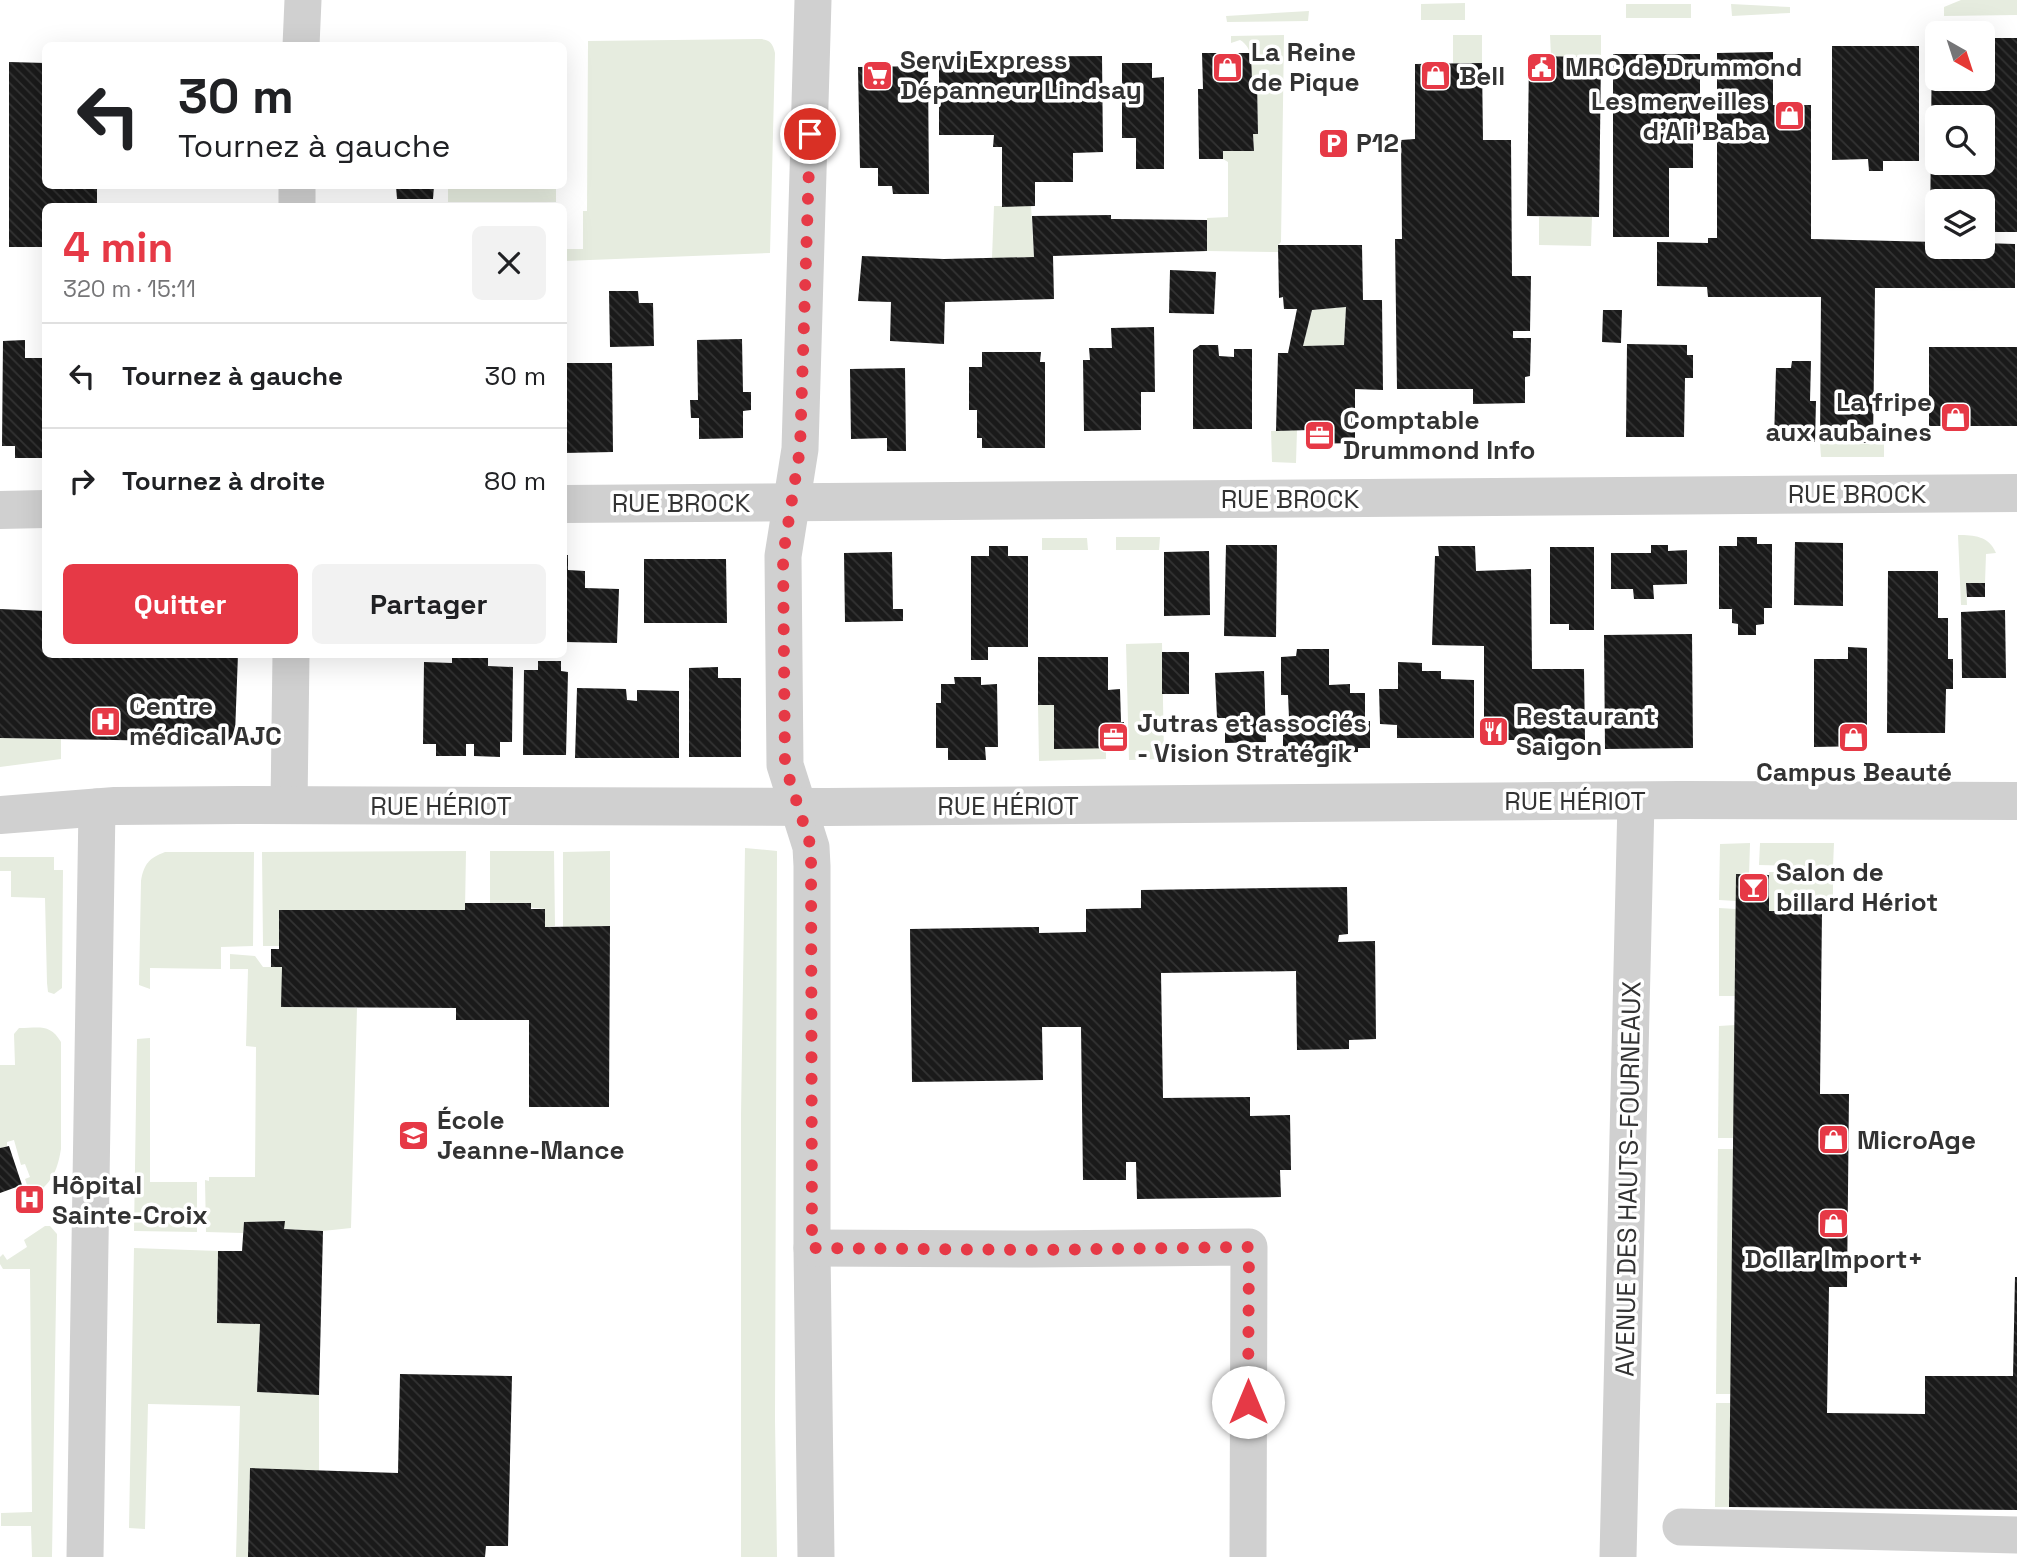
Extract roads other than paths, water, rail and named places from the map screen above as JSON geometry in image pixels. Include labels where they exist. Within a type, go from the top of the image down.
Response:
[{"type":"street","points":[[301,42],[303,0]]},
{"type":"street","points":[[813,0],[800,449],[783,556],[785,765],[812,857],[812,1248],[816,1557]]},
{"type":"street","name":"RUE BROCK","points":[[567,504],[2017,493]]},
{"type":"street","points":[[0,510],[42,509]]},
{"type":"street","points":[[289,805],[291,658]]},
{"type":"street","name":"AVENUE DES HAUTS-FOURNEAUX","points":[[1618,1557],[1636,801]]},
{"type":"street","name":"RUE HÉRIOT","points":[[0,815],[97,807],[289,805],[798,807],[2017,801]]},
{"type":"street","points":[[85,1557],[97,807]]},
{"type":"street","points":[[812,1248],[1033,1250],[1249,1247],[1248,1557]]},
{"type":"street","points":[[1681,1527],[2017,1535]]},
{"type":"place","name":"La Reine de Pique","points":[[1228,67]]},
{"type":"place","name":"MRC de Drummond","points":[[1542,67]]},
{"type":"place","name":"Servi Express Dépanneur Lindsay","points":[[877,75]]},
{"type":"place","name":"Bell","points":[[1436,76]]},
{"type":"place","name":"Les merveilles d'Ali Baba","points":[[1789,116]]},
{"type":"place","name":"P12","points":[[1333,143]]},
{"type":"place","name":"La fripe aux aubaines","points":[[1955,417]]},
{"type":"place","name":"Comptable Drummond Info","points":[[1320,435]]},
{"type":"place","name":"Centre médical AJC","points":[[106,721]]},
{"type":"place","name":"Restaurant Saigon","points":[[1493,731]]},
{"type":"place","name":"Campus Beauté","points":[[1854,737]]},
{"type":"place","name":"Jutras et associés - Vision Stratégik","points":[[1114,738]]},
{"type":"place","name":"Salon de billard Hériot","points":[[1753,887]]},
{"type":"place","name":"École Jeanne-Mance","points":[[414,1135]]},
{"type":"place","name":"MicroAge","points":[[1834,1140]]},
{"type":"place","name":"Hôpital Sainte-Croix","points":[[29,1200]]},
{"type":"place","name":"Dollar Import+","points":[[1834,1223]]}]
